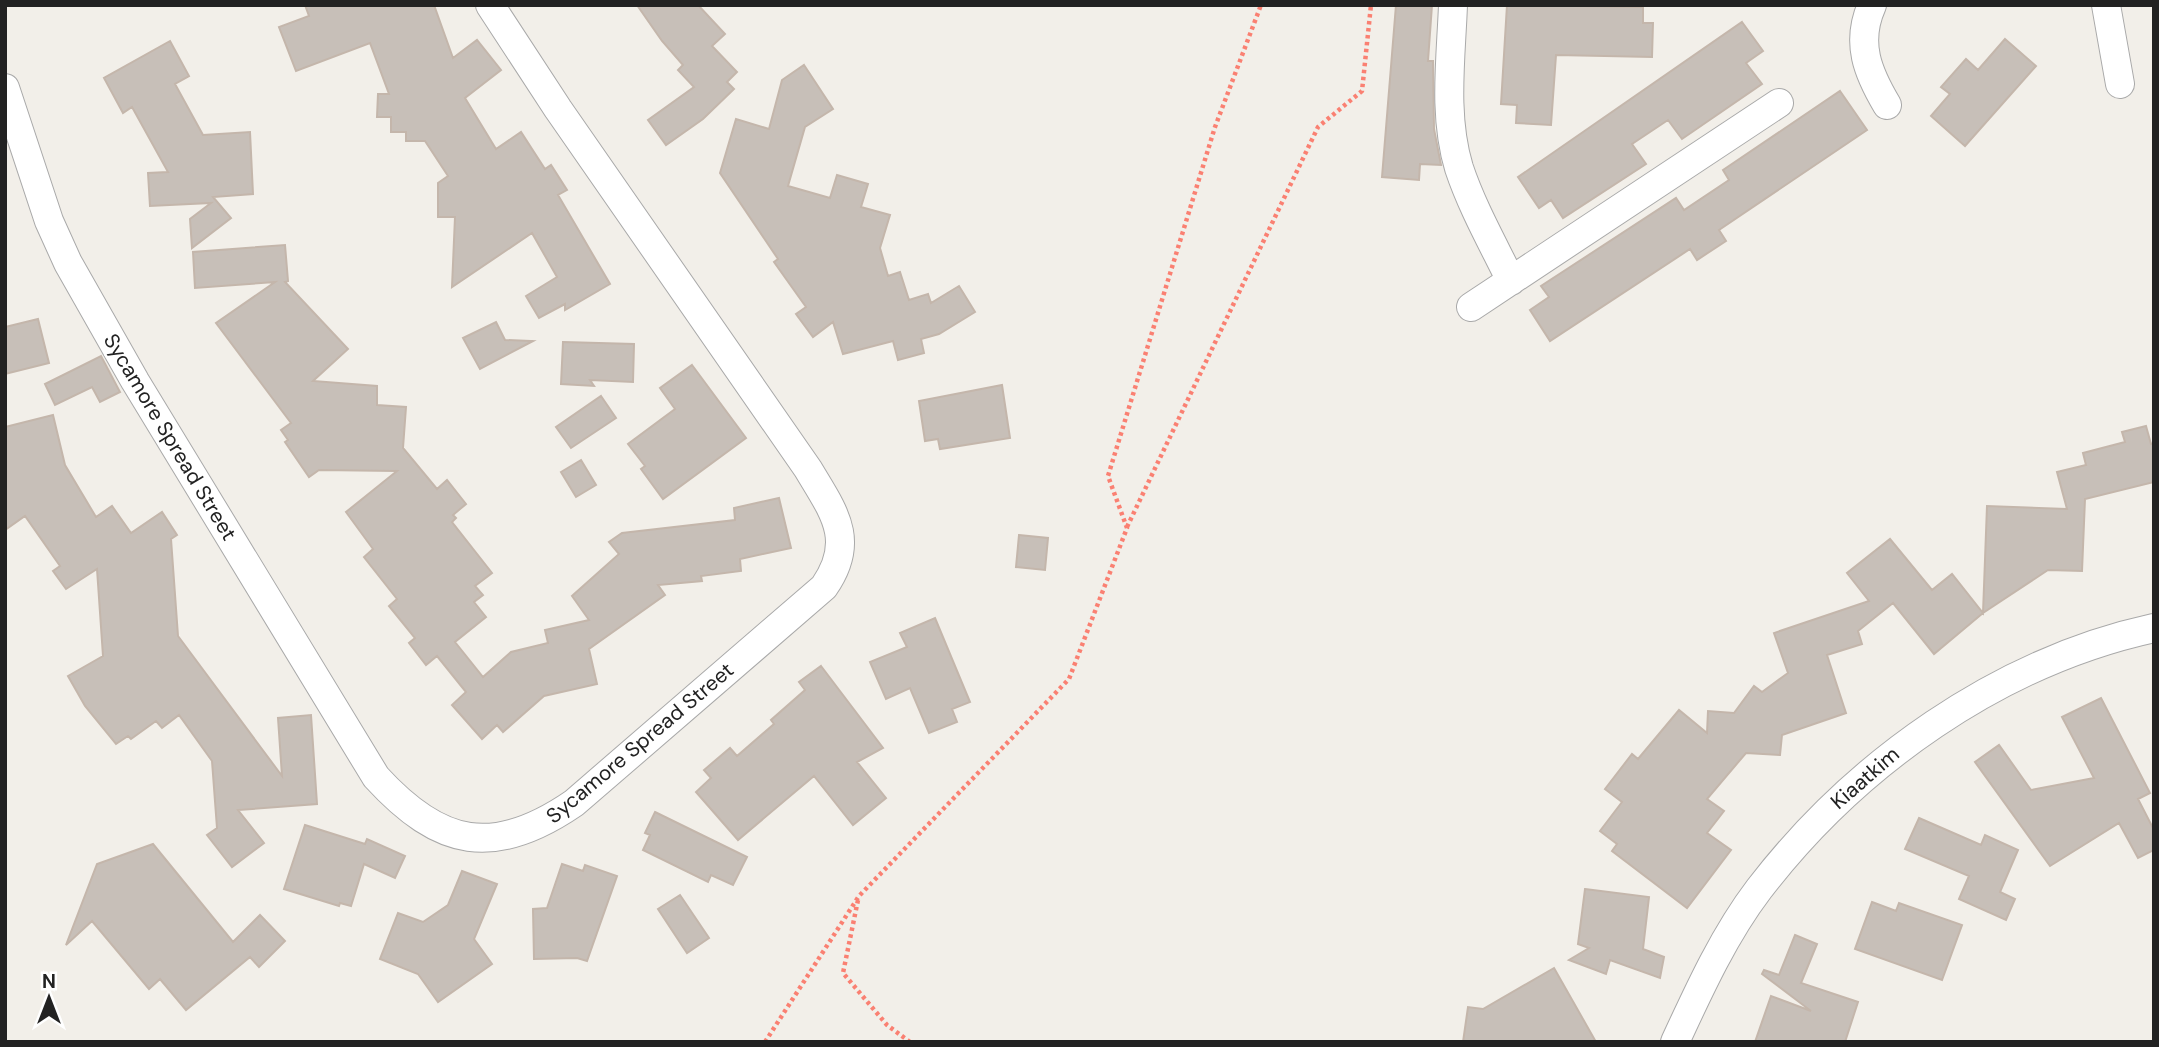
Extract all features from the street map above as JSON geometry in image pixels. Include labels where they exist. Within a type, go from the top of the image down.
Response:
[{"type":"street","name":"Sycamore Spread Street","points":[[5,88],[49,221],[68,263],[135,381],[376,777],[420,819],[446,832],[494,838],[545,823],[574,803],[824,587],[838,563],[841,532],[832,509],[808,469],[558,109],[490,5]]},
{"type":"street","points":[[1453,5],[1450,99],[1459,165],[1471,200],[1511,281]]},
{"type":"street","points":[[1872,5],[1864,34],[1863,56],[1870,77],[1887,105]]},
{"type":"street","points":[[2106,5],[2120,84]]},
{"type":"street","points":[[1471,307],[1779,103]]},
{"type":"street","name":"Kiaatkim","points":[[1675,1042],[1703,981],[1758,890],[1815,823],[1893,752],[1957,710],[2058,658],[2154,628]]},
{"type":"path","points":[[1127,528],[1108,476],[1215,127],[1261,5]]},
{"type":"path","points":[[765,1042],[859,896],[1069,679],[1127,528],[1318,127],[1362,91],[1371,5]]},
{"type":"path","points":[[859,896],[843,973],[887,1025],[910,1042]]},
{"type":"building","points":[[305,5],[434,5],[453,58],[477,40],[501,70],[465,98],[496,149],[521,132],[545,169],[551,165],[567,190],[558,195],[610,284],[565,310],[565,304],[539,318],[526,296],[557,277],[532,233],[452,287],[455,217],[438,217],[438,183],[448,176],[425,141],[406,141],[406,132],[391,132],[391,117],[377,117],[378,94],[389,94],[370,43],[296,71],[279,27],[309,16]]},
{"type":"building","points":[[637,5],[698,5],[725,34],[712,46],[737,72],[727,82],[734,89],[703,119],[666,145],[648,120],[694,87],[678,70],[683,65]]},
{"type":"building","points":[[1396,5],[1432,5],[1428,61],[1433,61],[1434,129],[1441,165],[1420,164],[1419,180],[1382,177]]},
{"type":"building","points":[[1507,5],[1643,7],[1643,23],[1653,23],[1652,57],[1556,55],[1551,125],[1516,123],[1517,105],[1501,104]]},
{"type":"building","points":[[1742,22],[1763,51],[1746,63],[1762,84],[1682,139],[1668,120],[1632,144],[1646,164],[1563,218],[1551,200],[1539,208],[1518,177]]},
{"type":"building","points":[[2005,39],[2036,66],[1965,146],[1931,116],[1950,94],[1941,87],[1966,59],[1978,70]]},
{"type":"building","points":[[170,41],[189,76],[175,84],[203,135],[250,132],[253,194],[213,197],[231,218],[192,248],[190,219],[211,203],[150,206],[148,173],[168,172],[132,107],[123,113],[104,78]]},
{"type":"building","points":[[804,65],[833,109],[805,127],[788,186],[830,198],[837,175],[868,184],[861,207],[890,215],[880,248],[888,276],[900,272],[909,300],[928,294],[931,303],[959,286],[975,312],[939,334],[921,339],[924,353],[898,360],[893,341],[843,354],[833,322],[813,337],[796,314],[806,307],[774,262],[778,259],[720,173],[736,119],[769,129],[782,80]]},
{"type":"building","points":[[1840,91],[1867,130],[1719,230],[1726,241],[1697,260],[1690,249],[1550,341],[1530,310],[1549,297],[1541,286],[1676,198],[1684,210],[1729,180],[1723,170]]},
{"type":"building","points":[[285,245],[288,281],[285,282],[348,349],[313,381],[377,386],[377,405],[406,407],[403,448],[437,489],[447,480],[466,504],[453,515],[456,518],[452,522],[492,573],[475,586],[483,595],[474,602],[486,617],[455,642],[483,677],[511,652],[548,643],[545,630],[589,620],[572,596],[619,554],[609,542],[622,533],[735,520],[734,508],[779,498],[791,548],[740,559],[741,571],[701,576],[702,581],[658,585],[665,595],[589,649],[597,684],[544,696],[503,732],[497,725],[482,739],[452,705],[466,692],[437,656],[426,665],[409,643],[415,638],[389,606],[397,599],[364,557],[373,549],[346,512],[397,471],[319,470],[309,477],[285,442],[288,440],[281,430],[291,423],[216,323],[275,282],[195,288],[193,252]]},
{"type":"building","points":[[38,319],[49,363],[5,374],[5,327]]},
{"type":"building","points":[[496,322],[505,340],[533,341],[480,369],[463,338]]},
{"type":"building","points":[[563,342],[634,344],[633,382],[590,380],[594,386],[561,384]]},
{"type":"building","points":[[101,356],[120,392],[100,402],[92,387],[55,405],[45,384]]},
{"type":"building","points":[[692,365],[746,438],[663,499],[641,469],[645,466],[628,444],[675,409],[660,388]]},
{"type":"building","points":[[1002,385],[1010,438],[940,449],[938,439],[925,441],[919,401]]},
{"type":"building","points":[[601,396],[616,418],[571,448],[556,427]]},
{"type":"building","points":[[53,415],[65,465],[96,517],[112,506],[131,533],[162,512],[177,535],[171,539],[178,636],[282,776],[278,718],[311,715],[317,804],[238,810],[264,843],[232,867],[207,835],[217,828],[212,761],[179,715],[162,728],[156,721],[131,739],[128,736],[116,744],[85,706],[68,676],[103,656],[97,569],[66,589],[53,571],[60,566],[25,516],[5,530],[5,427]]},
{"type":"building","points":[[2146,426],[2151,444],[2154,443],[2154,482],[2085,499],[2082,571],[2048,570],[1983,613],[1987,506],[2067,509],[2057,472],[2086,465],[2083,453],[2125,442],[2122,432]]},
{"type":"building","points":[[581,460],[596,485],[576,497],[561,472]]},
{"type":"building","points":[[1019,535],[1048,538],[1045,570],[1016,567]]},
{"type":"building","points":[[1890,539],[1932,590],[1952,574],[1983,613],[1934,654],[1893,603],[1858,631],[1862,644],[1827,655],[1846,713],[1782,735],[1780,755],[1746,753],[1707,799],[1724,811],[1707,833],[1731,850],[1687,908],[1612,851],[1617,844],[1600,831],[1622,802],[1605,789],[1632,754],[1638,759],[1679,710],[1707,733],[1708,711],[1734,713],[1754,686],[1762,692],[1788,673],[1774,633],[1869,601],[1847,573]]},
{"type":"building","points":[[935,618],[970,702],[952,709],[957,722],[929,733],[910,688],[886,699],[870,662],[907,647],[900,633]]},
{"type":"building","points":[[821,666],[883,748],[857,762],[886,798],[853,825],[814,776],[738,840],[696,792],[711,778],[704,770],[730,748],[737,756],[774,724],[771,720],[805,690],[799,682]]},
{"type":"building","points":[[2101,698],[2150,793],[2138,799],[2154,830],[2154,850],[2138,858],[2119,823],[2050,866],[1975,762],[1999,745],[2031,790],[2094,778],[2062,717]]},
{"type":"building","points":[[655,812],[747,857],[733,885],[711,875],[708,882],[643,850],[650,835],[645,833]]},
{"type":"building","points":[[1919,818],[1981,845],[1985,835],[2018,850],[2000,892],[2015,899],[2006,920],[1959,899],[1969,876],[1905,849]]},
{"type":"building","points":[[305,825],[365,844],[367,839],[405,856],[395,878],[364,864],[351,906],[340,903],[339,906],[284,889]]},
{"type":"building","points":[[153,844],[233,942],[260,915],[285,941],[259,967],[250,957],[186,1010],[160,979],[149,989],[92,921],[66,945],[97,864]]},
{"type":"building","points":[[562,864],[583,871],[585,865],[617,876],[587,961],[577,958],[534,959],[533,909],[547,908]]},
{"type":"building","points":[[462,871],[497,884],[474,939],[492,964],[438,1002],[418,974],[380,959],[398,913],[423,922],[448,905]]},
{"type":"building","points":[[1585,889],[1649,897],[1643,949],[1664,957],[1660,978],[1610,960],[1606,974],[1569,960],[1589,948],[1578,944]]},
{"type":"building","points":[[680,895],[709,938],[687,953],[658,909]]},
{"type":"building","points":[[1872,902],[1896,911],[1899,903],[1962,925],[1942,980],[1855,949]]},
{"type":"building","points":[[1795,935],[1817,944],[1801,983],[1858,1002],[1845,1042],[1755,1042],[1771,996],[1811,1011],[1762,974],[1764,970],[1779,975]]},
{"type":"building","points":[[1554,968],[1596,1042],[1463,1042],[1468,1007],[1483,1009]]}]
